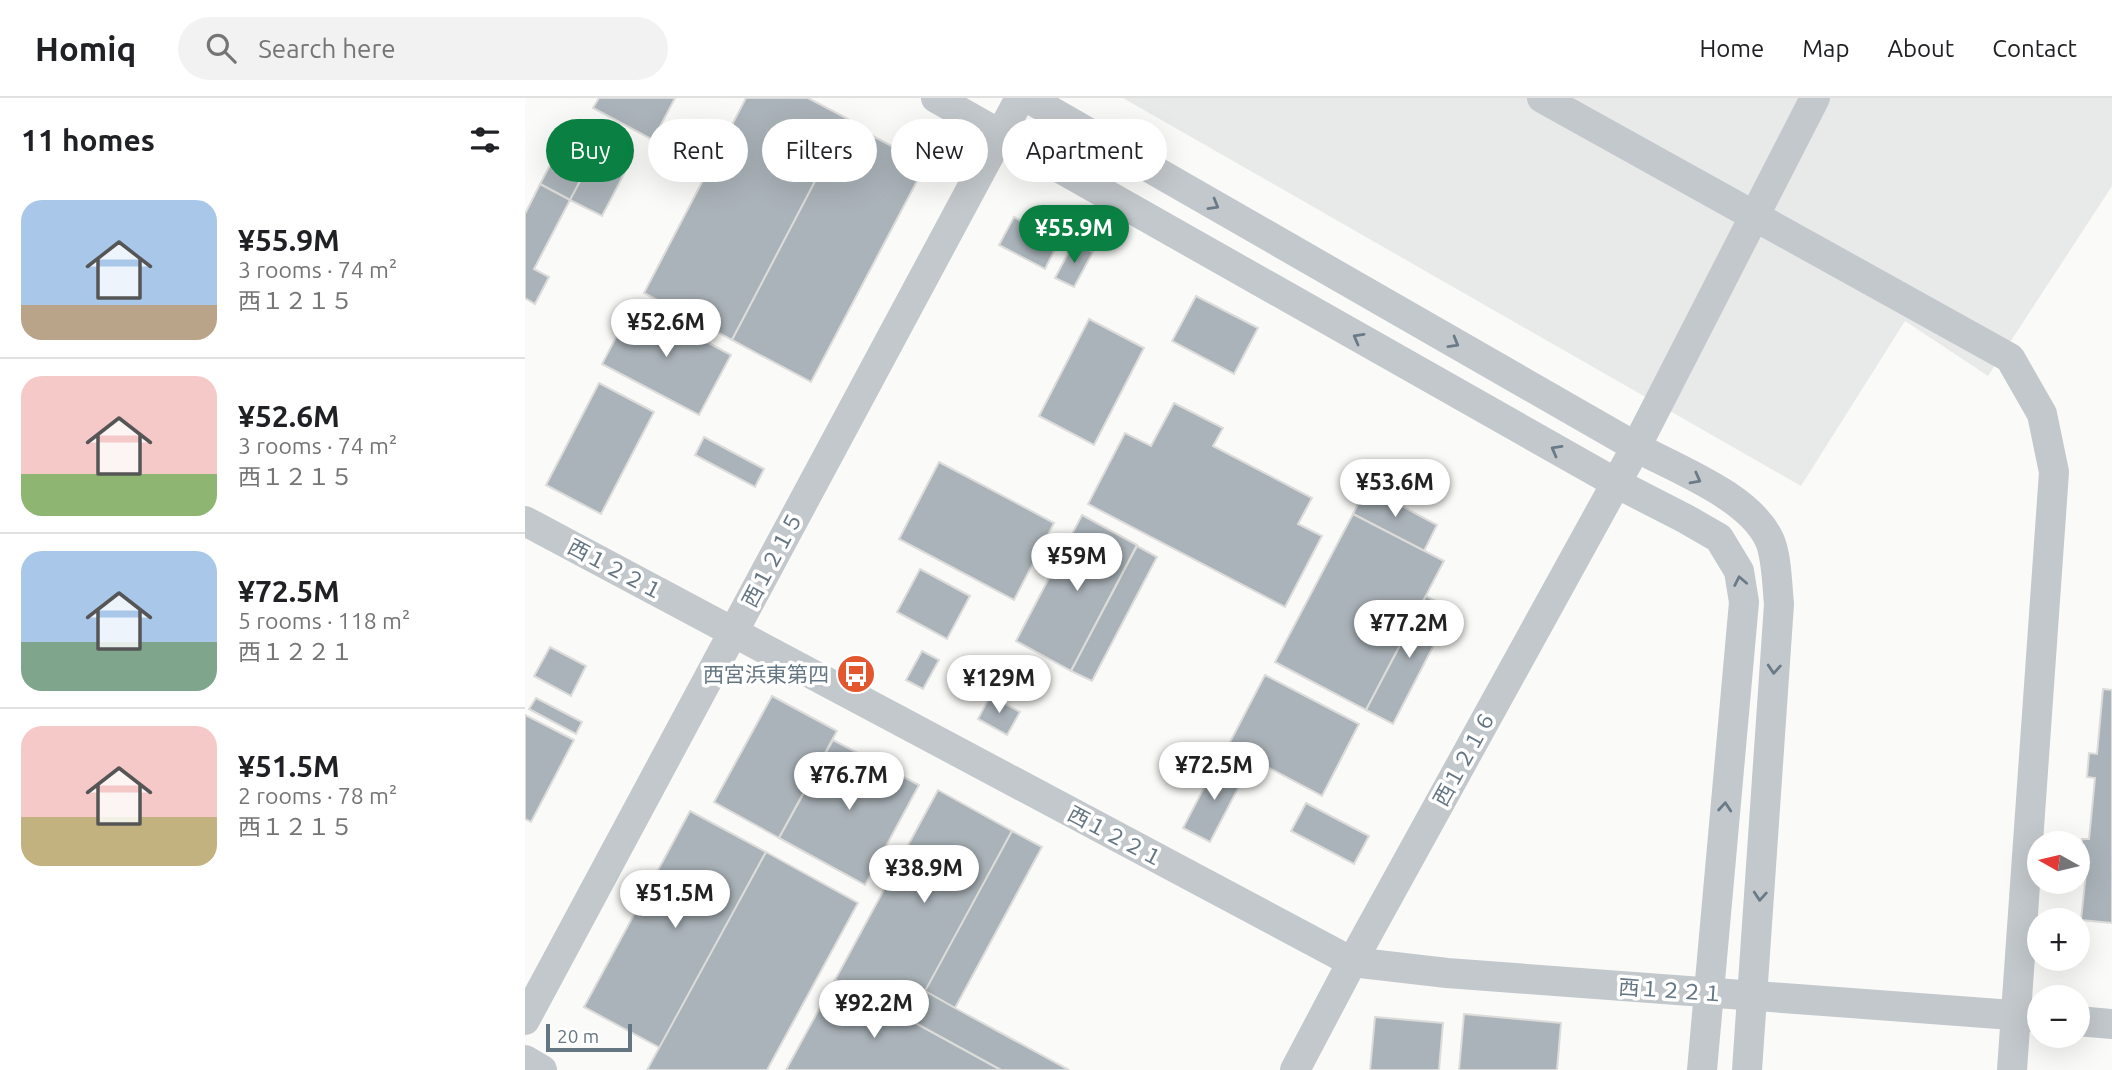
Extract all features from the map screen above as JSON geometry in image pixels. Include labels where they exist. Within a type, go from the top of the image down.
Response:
[{"type":"street","points":[[936,98],[1616,484],[1719,538],[1739,571],[1744,603],[1702,1070]]},
{"type":"street","name":"西１２１５","points":[[525,1020],[1020,98]]},
{"type":"street","points":[[1028,98],[1636,447],[1719,491],[1751,513],[1770,540],[1779,604],[1747,1070]]},
{"type":"street","points":[[1542,98],[2010,358],[2042,414],[2054,472],[2029,985]]},
{"type":"street","name":"西１２１６","points":[[1295,1070],[1636,447],[1815,98]]},
{"type":"street","name":"西１２２１","points":[[525,521],[1352,962],[1447,973],[2027,1016]]},
{"type":"street","points":[[2012,1070],[2027,1019]]},
{"type":"street","points":[[2090,1022],[2112,1024]]},
{"type":"street","points":[[525,1060],[542,1070]]},
{"type":"shaded area","points":[[1123,98],[2112,98],[2112,186],[1988,376],[1905,321],[1801,486],[1167,123],[1167,119],[1160,119]]},
{"type":"building","points":[[599,98],[675,98],[664,119],[648,119],[648,137],[634,130],[634,119],[614,119],[593,108]]},
{"type":"building","points":[[746,98],[808,98],[848,119],[762,119],[762,182],[815,182],[732,340],[644,293],[702,182],[748,182],[748,119],[735,119]]},
{"type":"building","points":[[877,138],[891,146],[891,182],[917,182],[811,382],[732,340],[815,182],[877,182]]},
{"type":"building","points":[[546,173],[546,182],[580,182],[570,200],[540,184]]},
{"type":"building","points":[[580,182],[620,182],[602,216],[570,200]]},
{"type":"building","points":[[540,184],[570,200],[534,269],[549,277],[535,304],[525,298],[525,214]]},
{"type":"building","points":[[1014,217],[1059,241],[1045,269],[999,245]]},
{"type":"building","points":[[1074,242],[1093,252],[1074,287],[1055,278]]},
{"type":"building","points":[[1196,296],[1258,328],[1234,374],[1172,341]]},
{"type":"building","points":[[634,303],[731,355],[699,415],[602,364]]},
{"type":"building","points":[[1089,319],[1144,348],[1094,445],[1039,416]]},
{"type":"building","points":[[599,383],[654,412],[601,514],[546,485]]},
{"type":"building","points":[[1174,403],[1223,428],[1213,446],[1312,498],[1298,524],[1322,536],[1285,607],[1088,504],[1125,433],[1151,446]]},
{"type":"building","points":[[704,437],[764,469],[755,487],[695,455]]},
{"type":"building","points":[[939,462],[1054,523],[1014,600],[899,539]]},
{"type":"building","points":[[1366,487],[1437,525],[1424,551],[1353,514]]},
{"type":"building","points":[[1353,514],[1444,561],[1366,710],[1275,662]]},
{"type":"building","points":[[1082,515],[1137,545],[1071,671],[1016,641]]},
{"type":"building","points":[[1137,546],[1157,557],[1092,681],[1071,671]]},
{"type":"building","points":[[920,569],[970,596],[947,639],[897,612]]},
{"type":"building","points":[[1426,596],[1452,610],[1393,724],[1366,710]]},
{"type":"building","points":[[550,647],[586,666],[571,696],[534,676]]},
{"type":"building","points":[[922,651],[939,660],[923,689],[906,680]]},
{"type":"building","points":[[1265,675],[1359,724],[1322,796],[1228,746]]},
{"type":"building","points":[[2103,689],[2112,690],[2112,923],[2090,921],[2090,908],[2082,908],[2084,894],[2090,894],[2090,831],[2095,778],[2087,777],[2089,753],[2097,754]]},
{"type":"building","points":[[772,696],[837,731],[779,838],[714,802]]},
{"type":"building","points":[[990,696],[1020,712],[1007,735],[978,719]]},
{"type":"building","points":[[536,698],[582,722],[576,734],[529,709]]},
{"type":"building","points":[[525,715],[574,740],[531,822],[525,819]]},
{"type":"building","points":[[833,740],[919,785],[865,885],[779,838]]},
{"type":"building","points":[[1218,761],[1245,775],[1210,842],[1183,828]]},
{"type":"building","points":[[938,790],[1012,831],[910,1020],[835,980]]},
{"type":"building","points":[[1306,803],[1369,836],[1354,864],[1291,831]]},
{"type":"building","points":[[690,811],[766,852],[660,1048],[584,1007]]},
{"type":"building","points":[[1012,831],[1042,847],[955,1008],[925,991]]},
{"type":"building","points":[[766,852],[858,903],[767,1070],[647,1070]]},
{"type":"building","points":[[835,980],[910,1020],[1001,1070],[786,1070]]},
{"type":"building","points":[[925,991],[1069,1070],[1001,1070],[910,1020]]},
{"type":"building","points":[[1464,1014],[1561,1023],[1557,1070],[1459,1070]]},
{"type":"building","points":[[1375,1017],[1443,1023],[1439,1070],[1370,1070]]},
{"type":"place","name":"西宮浜東第四","points":[[856,674]]}]
